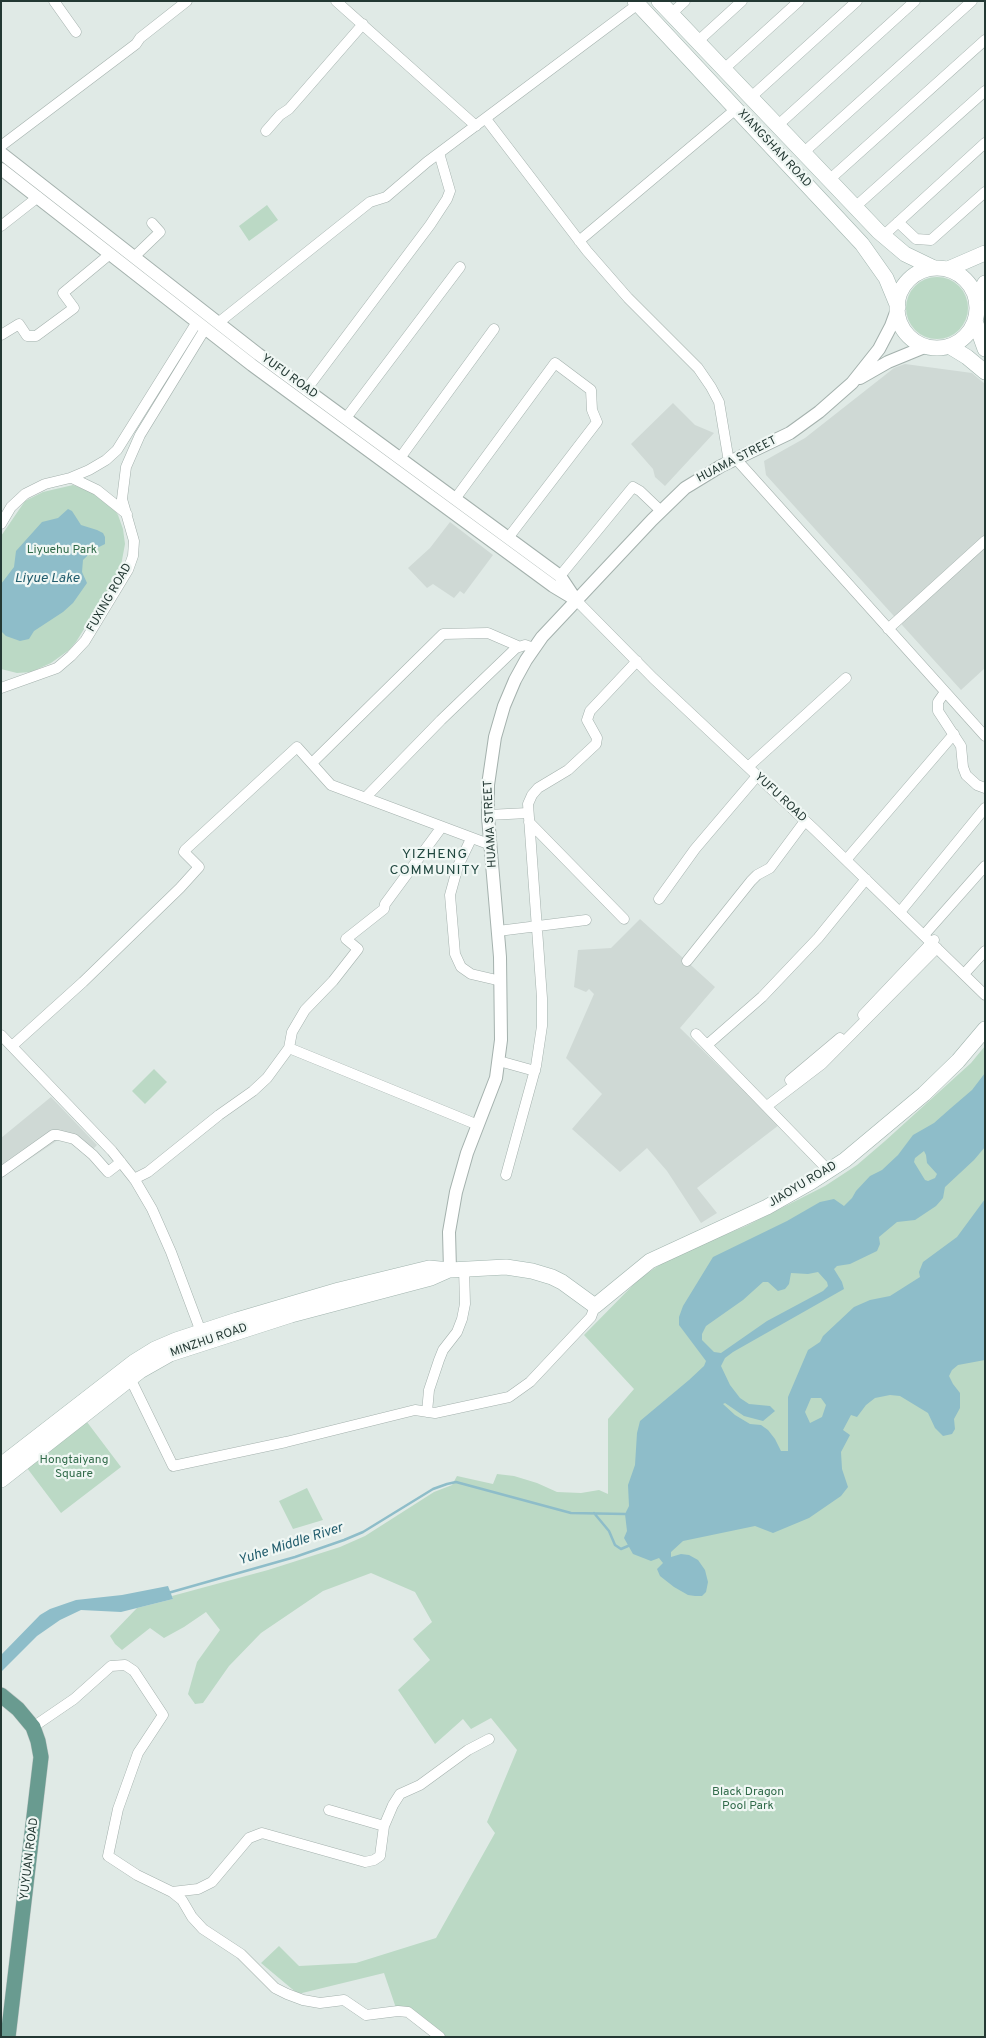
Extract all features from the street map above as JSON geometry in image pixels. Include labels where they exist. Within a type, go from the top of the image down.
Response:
[{"type":"main road","name":"XIANGSHAN ROAD","points":[[658,1],[883,236],[905,254],[941,269]]},
{"type":"main road","name":"XIANGSHAN ROAD","points":[[636,3],[862,244],[886,278],[898,307]]},
{"type":"main road","points":[[975,321],[967,334],[949,346],[927,346],[914,339],[904,328],[898,307],[901,292],[909,280],[921,272],[941,269],[985,253]]},
{"type":"main road","points":[[941,269],[966,280],[976,299]]},
{"type":"main road","points":[[985,283],[976,299],[975,321],[985,349]]},
{"type":"main road","points":[[949,346],[966,356],[985,372]]},
{"type":"main road","name":"JIAOYU ROAD","points":[[595,1306],[650,1261],[767,1207],[829,1171],[860,1148],[924,1094],[958,1061],[985,1030]]},
{"type":"main road","name":"MINZHU ROAD","points":[[1,1465],[134,1362],[166,1344],[288,1305],[391,1277],[429,1268],[506,1267],[537,1272],[562,1282],[595,1306]]},
{"type":"main road","name":"MINZHU ROAD","points":[[1,1480],[130,1378],[150,1364],[180,1350],[291,1315],[432,1278],[457,1269]]},
{"type":"main road","points":[[1,2010],[32,1766],[31,1750],[25,1732],[4,1702]]},
{"type":"main road","name":"YUYUAN ROAD","points":[[4,1702],[33,1727],[40,1748],[41,1766],[8,2037]]},
{"type":"street","points":[[54,1],[76,32]]},
{"type":"street","points":[[1,146],[136,44],[140,38],[187,1]]},
{"type":"street","points":[[336,1],[476,126]]},
{"type":"street","points":[[671,14],[685,1]]},
{"type":"street","points":[[697,42],[742,1]]},
{"type":"street","points":[[723,70],[799,1]]},
{"type":"street","points":[[750,98],[857,1]]},
{"type":"street","points":[[777,126],[915,1]]},
{"type":"street","points":[[803,153],[972,1]]},
{"type":"street","points":[[218,323],[370,202],[386,197],[439,153],[636,3]]},
{"type":"street","points":[[266,131],[280,115],[289,109],[363,24]]},
{"type":"street","points":[[829,180],[985,40]]},
{"type":"street","points":[[855,207],[985,91]]},
{"type":"street","points":[[579,241],[736,109]]},
{"type":"street","points":[[486,119],[579,241],[628,298],[688,356],[711,387],[721,411],[732,460],[985,736]]},
{"type":"street","points":[[883,236],[985,143]]},
{"type":"street","name":"YUFU ROAD","points":[[1,152],[306,390],[560,576],[576,600],[637,661],[924,936],[936,944],[985,995]]},
{"type":"street","points":[[306,390],[430,225],[447,199],[450,191],[439,153]]},
{"type":"street","name":"YUFU ROAD","points":[[1,168],[252,365],[537,575],[576,600]]},
{"type":"street","points":[[898,222],[916,239],[931,240],[985,192]]},
{"type":"street","points":[[1,226],[38,197]]},
{"type":"street","points":[[134,256],[160,232],[152,224]]},
{"type":"street","points":[[1,335],[19,324],[27,336],[36,336],[74,308],[62,293],[110,254]]},
{"type":"street","points":[[346,418],[460,267]]},
{"type":"street","name":"HUAMA STREET","points":[[852,384],[879,349],[889,331],[898,307]]},
{"type":"street","points":[[1,524],[11,507],[25,494],[44,484],[72,478],[98,466],[122,444],[201,325]]},
{"type":"street","name":"FUXING ROAD","points":[[1,688],[57,668],[86,641],[131,563],[134,541],[122,499],[122,488],[129,457],[201,325]]},
{"type":"street","points":[[400,458],[494,329]]},
{"type":"street","name":"HUAMA STREET","points":[[457,1269],[449,1232],[454,1205],[467,1152],[496,1078],[499,1060],[502,1022],[501,981],[488,815],[489,769],[499,721],[515,680],[534,648],[576,600],[661,511],[696,480],[732,460],[790,433],[819,412],[852,384],[888,362],[927,346]]},
{"type":"street","points":[[455,498],[555,363],[591,390],[592,410],[597,422],[508,538]]},
{"type":"street","points":[[72,478],[108,498],[128,515]]},
{"type":"street","points":[[560,576],[633,487],[640,491],[661,511]]},
{"type":"street","points":[[888,629],[985,540]]},
{"type":"street","points":[[312,764],[442,634],[488,632],[518,646],[525,645],[534,648]]},
{"type":"street","points":[[366,797],[441,720],[518,646]]},
{"type":"street","points":[[506,1175],[535,1071],[541,1040],[542,1012],[528,817],[529,799],[545,783],[568,770],[596,744],[597,738],[587,720],[590,712],[637,661]]},
{"type":"street","points":[[1,677],[17,682]]},
{"type":"street","points":[[748,767],[846,678]]},
{"type":"street","points":[[945,692],[938,702],[937,709],[961,746],[963,767],[966,775],[977,785],[985,788]]},
{"type":"street","points":[[846,860],[954,734]]},
{"type":"street","points":[[12,1046],[160,909],[198,867],[184,852],[185,850],[297,747],[331,784],[342,790],[366,797],[491,846]]},
{"type":"street","points":[[659,899],[695,849],[757,776]]},
{"type":"street","points":[[900,912],[985,808]]},
{"type":"street","points":[[488,815],[528,817],[624,919]]},
{"type":"street","points":[[687,961],[751,881],[757,875],[770,868],[805,821]]},
{"type":"street","points":[[134,1179],[148,1172],[219,1115],[253,1091],[267,1078],[289,1048],[292,1032],[305,1010],[333,981],[358,949],[346,939],[384,909],[385,904],[441,828]]},
{"type":"street","points":[[471,839],[458,866],[450,895],[455,954],[461,967],[471,974],[501,981]]},
{"type":"street","points":[[924,936],[985,866]]},
{"type":"street","points":[[707,1046],[762,996],[818,938],[866,879]]},
{"type":"street","points":[[498,931],[586,920]]},
{"type":"street","points":[[768,1102],[843,1035],[936,944]]},
{"type":"street","points":[[964,974],[985,951]]},
{"type":"street","points":[[696,1034],[768,1102],[829,1171]]},
{"type":"street","points":[[1,1035],[121,1162],[134,1179],[152,1209],[171,1252],[201,1332]]},
{"type":"street","points":[[289,1048],[478,1124]]},
{"type":"street","points":[[499,1060],[535,1071]]},
{"type":"street","points":[[1,1172],[53,1135],[58,1134],[74,1139],[94,1155],[108,1172],[121,1162]]},
{"type":"street","points":[[428,1412],[430,1390],[435,1370],[443,1350],[457,1332],[462,1319],[465,1304],[457,1269]]},
{"type":"street","points":[[130,1378],[173,1466],[286,1442],[415,1410],[435,1414],[501,1400],[516,1393],[530,1382],[591,1317],[595,1306]]},
{"type":"street","points":[[33,1727],[74,1699],[111,1666],[125,1665],[136,1674],[163,1715],[138,1753],[118,1809],[108,1856],[172,1892],[182,1900],[192,1917],[203,1929],[241,1954],[276,1988],[287,1994],[303,2000],[320,2002],[344,2000],[366,2015],[398,2011],[408,2012],[440,2037]]},
{"type":"street","points":[[172,1892],[198,1889],[212,1882],[249,1838],[257,1834],[268,1834],[368,1862],[380,1856],[384,1826],[392,1805],[400,1794],[420,1785],[468,1750],[489,1739]]},
{"type":"street","points":[[329,1810],[384,1826]]},
{"type":"shaded area","points":[[905,364],[972,373],[985,384],[985,668],[961,690],[766,475],[764,461],[805,438],[894,368]]},
{"type":"shaded area","points":[[673,403],[695,425],[714,433],[665,486],[655,477],[653,469],[631,444]]},
{"type":"shaded area","points":[[450,522],[493,555],[464,594],[460,591],[454,598],[433,584],[427,588],[408,568],[430,548]]},
{"type":"shaded area","points":[[640,919],[715,987],[680,1028],[779,1125],[697,1188],[717,1213],[701,1223],[667,1171],[647,1148],[620,1172],[572,1129],[602,1094],[566,1058],[594,994],[589,989],[586,992],[574,987],[578,950],[611,948]]},
{"type":"shaded area","points":[[51,1097],[97,1145],[86,1156],[69,1138],[58,1140],[1,1178],[1,1138]]},
{"type":"green space","points":[[267,205],[278,220],[249,241],[239,226]]},
{"type":"green space","points":[[931,277],[943,277],[959,286],[966,296],[968,308],[966,320],[959,330],[943,339],[931,339],[920,334],[911,325],[906,314],[906,302],[911,291],[920,282]]},
{"type":"green space","name":"Liyuehu Park","points":[[73,485],[94,493],[113,508],[118,515],[123,529],[125,544],[120,571],[76,642],[69,650],[51,663],[31,672],[17,673],[1,669],[1,536],[25,501],[43,492]]},
{"type":"green space","name":"Black Dragon Pool Park","points":[[985,1046],[985,2037],[445,2037],[406,2007],[396,2008],[384,1973],[298,1994],[261,1963],[279,1946],[299,1966],[356,1963],[436,1938],[495,1833],[487,1822],[517,1750],[491,1718],[471,1729],[463,1719],[435,1744],[398,1690],[430,1660],[413,1639],[432,1622],[415,1592],[371,1573],[323,1591],[261,1633],[229,1666],[203,1703],[195,1704],[188,1694],[197,1662],[220,1630],[206,1612],[164,1638],[150,1628],[122,1650],[110,1636],[137,1608],[173,1599],[172,1596],[268,1570],[340,1547],[365,1536],[434,1492],[452,1485],[457,1476],[493,1484],[497,1474],[514,1476],[557,1492],[581,1493],[599,1490],[608,1494],[608,1419],[634,1389],[584,1335],[640,1278],[664,1262],[683,1252],[746,1226],[825,1186],[857,1165],[971,1063]]},
{"type":"green space","points":[[154,1069],[167,1082],[145,1104],[132,1091]]},
{"type":"green space","name":"Hongtaiyang Square","points":[[87,1422],[121,1467],[61,1513],[27,1468]]},
{"type":"green space","points":[[307,1488],[323,1520],[293,1529],[279,1501]]},
{"type":"water","name":"Liyue Lake","points":[[68,509],[72,511],[81,525],[103,533],[105,537],[105,544],[93,550],[83,560],[82,572],[87,583],[73,603],[34,631],[29,639],[20,641],[6,636],[1,631],[1,584],[14,567],[16,551],[42,522],[58,518]]},
{"type":"water","points":[[985,1073],[985,1147],[945,1187],[943,1198],[936,1206],[915,1220],[897,1222],[879,1237],[880,1244],[877,1251],[850,1264],[837,1266],[834,1269],[844,1289],[733,1352],[725,1358],[721,1366],[730,1385],[740,1398],[749,1404],[770,1406],[775,1411],[763,1421],[744,1416],[725,1403],[723,1404],[735,1415],[750,1424],[761,1425],[768,1430],[781,1451],[788,1451],[788,1397],[808,1350],[820,1342],[823,1336],[854,1307],[870,1300],[890,1296],[920,1277],[919,1272],[923,1262],[957,1237],[985,1199],[985,1360],[958,1365],[949,1376],[960,1393],[960,1408],[954,1419],[955,1429],[952,1434],[943,1436],[935,1428],[928,1413],[900,1396],[890,1395],[875,1398],[866,1405],[857,1417],[851,1415],[843,1430],[850,1435],[841,1452],[842,1469],[848,1487],[841,1496],[809,1518],[773,1533],[755,1526],[683,1541],[671,1552],[671,1557],[681,1554],[689,1555],[698,1560],[705,1570],[708,1582],[706,1592],[702,1596],[688,1595],[674,1587],[660,1576],[657,1569],[663,1563],[659,1558],[651,1561],[633,1554],[624,1538],[627,1531],[625,1514],[629,1506],[628,1485],[635,1465],[637,1433],[640,1421],[689,1380],[704,1366],[706,1361],[679,1325],[679,1317],[683,1306],[713,1257],[787,1221],[820,1202],[834,1199],[844,1206],[870,1176],[882,1170],[898,1155],[913,1135],[934,1123],[972,1090]],"holes":[[[924,1151],[927,1163],[937,1174],[935,1178],[928,1181],[925,1180],[914,1162],[915,1158]],[[818,1272],[827,1282],[828,1286],[823,1291],[767,1321],[721,1353],[714,1352],[702,1340],[702,1334],[706,1326],[743,1300],[763,1282],[768,1282],[778,1291],[785,1289],[789,1284],[791,1273],[808,1274]],[[811,1398],[821,1398],[826,1405],[822,1417],[810,1423],[805,1412]]]},
{"type":"water","points":[[168,1586],[173,1599],[121,1612],[81,1610],[60,1620],[37,1636],[1,1672],[1,1655],[40,1615],[50,1609],[76,1600],[122,1595]]},
{"type":"waterway","name":"Yuhe Middle River","points":[[168,1593],[295,1557],[344,1540],[363,1532],[433,1489],[456,1482],[571,1513],[625,1514]]},
{"type":"waterway","points":[[594,1513],[609,1531],[615,1545],[621,1549],[628,1546]]},
{"type":"district","name":"YIZHENG COMMUNITY","points":[[435,864]]}]
